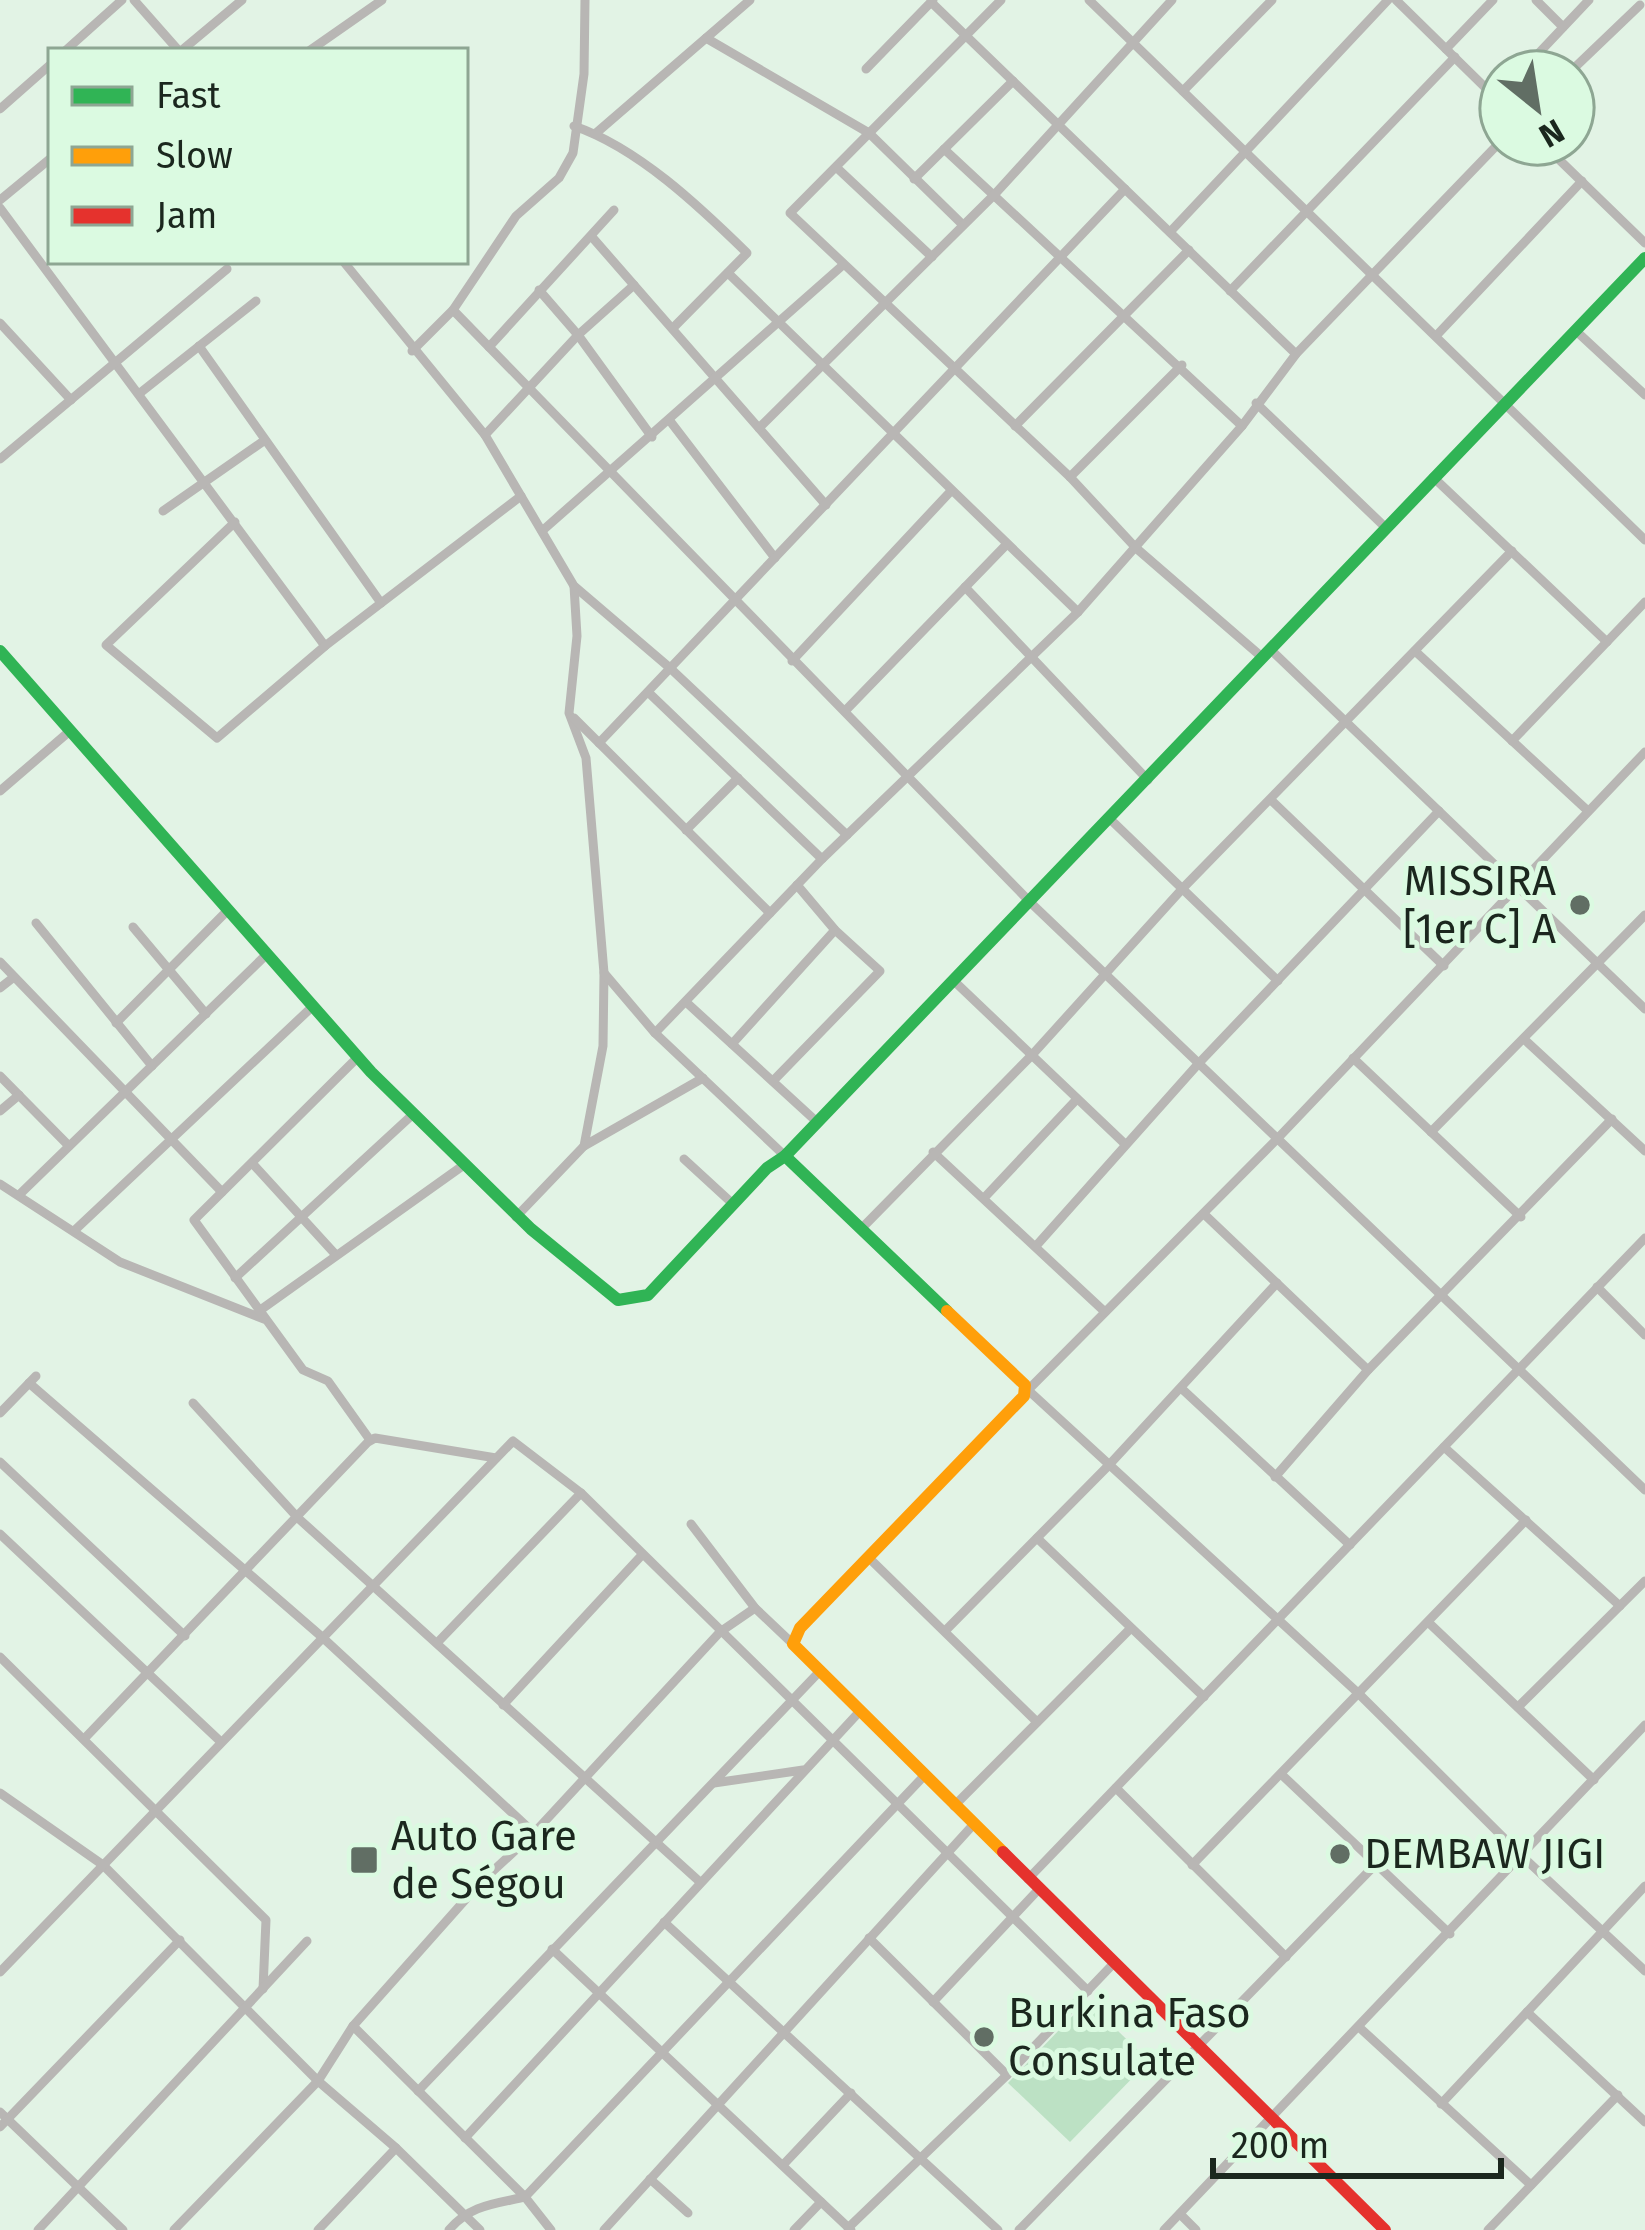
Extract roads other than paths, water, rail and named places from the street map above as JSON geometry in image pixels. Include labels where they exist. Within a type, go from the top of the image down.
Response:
[{"type":"main road","points":[[2,658],[71,730],[410,1117],[516,1216],[619,1300],[648,1295],[767,1168],[785,1156],[1031,903],[1645,258]]},
{"type":"main road","points":[[785,1156],[1028,1390],[800,1628],[794,1644],[1385,2230]]},
{"type":"street","points":[[68,48],[122,0]]},
{"type":"street","points":[[134,0],[177,48]]},
{"type":"street","points":[[184,48],[242,0]]},
{"type":"street","points":[[313,48],[382,0]]},
{"type":"street","points":[[412,351],[453,310],[516,216],[560,178],[572,153],[584,74],[585,0]]},
{"type":"street","points":[[595,134],[751,0]]},
{"type":"street","points":[[1001,0],[790,213],[1070,477],[1136,548],[1346,721],[1645,1009]]},
{"type":"street","points":[[1089,0],[1645,540]]},
{"type":"street","points":[[759,428],[995,194],[1172,0]]},
{"type":"street","points":[[1170,232],[1392,0],[1477,78]]},
{"type":"street","points":[[1231,291],[1307,212],[1493,0]]},
{"type":"street","points":[[1536,0],[1564,27]]},
{"type":"street","points":[[1544,48],[1588,0]]},
{"type":"street","points":[[866,69],[932,1],[1296,354]]},
{"type":"street","points":[[1183,91],[1268,2]]},
{"type":"street","points":[[1595,48],[1640,5]]},
{"type":"street","points":[[706,38],[869,133],[963,225]]},
{"type":"street","points":[[0,109],[48,67]]},
{"type":"street","points":[[914,179],[1012,80]]},
{"type":"street","points":[[574,126],[595,134],[693,200],[747,254],[673,328]]},
{"type":"street","points":[[944,149],[1182,365],[1242,426]]},
{"type":"street","points":[[48,161],[0,204],[325,646]]},
{"type":"street","points":[[655,1033],[822,859],[1078,612],[1242,426],[1296,354],[1477,166]]},
{"type":"street","points":[[836,167],[932,257]]},
{"type":"street","points":[[1568,168],[1645,243]]},
{"type":"street","points":[[1436,336],[1582,182]]},
{"type":"street","points":[[599,743],[1125,189]]},
{"type":"street","points":[[489,347],[614,210]]},
{"type":"street","points":[[592,237],[826,505]]},
{"type":"street","points":[[1015,426],[1189,250]]},
{"type":"street","points":[[345,264],[485,435],[574,586],[670,668],[847,835]]},
{"type":"street","points":[[542,532],[843,265]]},
{"type":"street","points":[[0,460],[226,269]]},
{"type":"street","points":[[728,273],[1078,612]]},
{"type":"street","points":[[485,435],[578,335],[634,285]]},
{"type":"street","points":[[539,290],[652,437]]},
{"type":"street","points":[[140,393],[256,301]]},
{"type":"street","points":[[453,310],[1031,903],[1645,1490]]},
{"type":"street","points":[[0,323],[70,400]]},
{"type":"street","points":[[1575,330],[1645,395]]},
{"type":"street","points":[[199,346],[381,603]]},
{"type":"street","points":[[1070,477],[1182,365]]},
{"type":"street","points":[[1256,403],[1385,526]]},
{"type":"street","points":[[670,421],[776,558]]},
{"type":"street","points":[[164,511],[266,440]]},
{"type":"street","points":[[1433,477],[1607,642]]},
{"type":"street","points":[[792,661],[950,492]]},
{"type":"street","points":[[235,522],[106,645],[217,738],[325,646],[521,496]]},
{"type":"street","points":[[845,712],[1006,544]]},
{"type":"street","points":[[862,1228],[1032,1055],[1183,888],[1512,551]]},
{"type":"street","points":[[574,586],[577,637],[568,712],[586,758],[604,973],[603,1046],[584,1146]]},
{"type":"street","points":[[964,587],[1148,780]]},
{"type":"street","points":[[1513,741],[1645,602]]},
{"type":"street","points":[[1415,651],[1588,811]]},
{"type":"street","points":[[648,692],[822,859]]},
{"type":"street","points":[[568,712],[770,914]]},
{"type":"street","points":[[0,791],[71,730]]},
{"type":"street","points":[[1645,752],[1278,1138],[1028,1390],[1279,1618],[1645,1971]]},
{"type":"street","points":[[686,830],[738,778]]},
{"type":"street","points":[[1270,800],[1444,966]]},
{"type":"street","points":[[1036,1246],[1199,1063],[1439,811]]},
{"type":"street","points":[[1110,820],[1277,981]]},
{"type":"street","points":[[773,1081],[880,971],[796,885]]},
{"type":"street","points":[[116,1023],[228,910]]},
{"type":"street","points":[[1431,1132],[1645,915]]},
{"type":"street","points":[[36,923],[152,1066]]},
{"type":"street","points":[[133,927],[206,1014]]},
{"type":"street","points":[[732,1044],[835,930]]},
{"type":"street","points":[[19,1195],[267,954]]},
{"type":"street","points":[[0,962],[222,1192]]},
{"type":"street","points":[[604,973],[655,1033],[785,1156]]},
{"type":"street","points":[[0,988],[14,977]]},
{"type":"street","points":[[954,981],[1125,1144]]},
{"type":"street","points":[[686,1002],[817,1122]]},
{"type":"street","points":[[75,1230],[312,1006]]},
{"type":"street","points":[[1525,1040],[1645,1151]]},
{"type":"street","points":[[357,1058],[194,1220],[303,1370],[328,1381],[370,1440],[496,1458]]},
{"type":"street","points":[[1353,1058],[1521,1217]]},
{"type":"street","points":[[0,1076],[69,1146]]},
{"type":"street","points":[[516,1216],[584,1146],[703,1078]]},
{"type":"street","points":[[0,1111],[19,1095]]},
{"type":"street","points":[[984,1198],[1077,1099]]},
{"type":"street","points":[[235,1278],[410,1117]]},
{"type":"street","points":[[1275,1477],[1440,1294],[1612,1120]]},
{"type":"street","points":[[934,1152],[1105,1312]]},
{"type":"street","points":[[684,1159],[733,1204]]},
{"type":"street","points":[[251,1163],[336,1255]]},
{"type":"street","points":[[261,1315],[336,1255],[461,1167]]},
{"type":"street","points":[[0,1184],[120,1262],[261,1315]]},
{"type":"street","points":[[1204,1214],[1369,1370]]},
{"type":"street","points":[[933,2002],[1012,1918],[1033,1884],[1116,1788],[1645,1238]]},
{"type":"street","points":[[946,1630],[1109,1465],[1277,1283]]},
{"type":"street","points":[[1597,1287],[1645,1335]]},
{"type":"street","points":[[0,1413],[33,1380],[534,1833]]},
{"type":"street","points":[[1181,1388],[1350,1545]]},
{"type":"street","points":[[193,1402],[298,1518],[700,1882]]},
{"type":"street","points":[[84,1739],[370,1440]]},
{"type":"street","points":[[0,1972],[513,1441],[581,1493],[640,1556],[1088,1991]]},
{"type":"street","points":[[1444,1447],[1620,1606]]},
{"type":"street","points":[[0,1462],[185,1636]]},
{"type":"street","points":[[437,1642],[581,1493]]},
{"type":"street","points":[[1192,1865],[1526,1520]]},
{"type":"street","points":[[691,1524],[755,1608],[794,1644]]},
{"type":"street","points":[[0,1534],[220,1742]]},
{"type":"street","points":[[1036,1538],[1204,1697]]},
{"type":"street","points":[[503,1705],[640,1556]]},
{"type":"street","points":[[868,1558],[1037,1722]]},
{"type":"street","points":[[1518,1707],[1645,1581]]},
{"type":"street","points":[[174,2230],[318,2080],[352,2026],[481,1882],[534,1833],[720,1632],[755,1608]]},
{"type":"street","points":[[1428,1622],[1594,1780]]},
{"type":"street","points":[[953,1806],[1130,1630]]},
{"type":"street","points":[[0,1658],[266,1920],[263,1989]]},
{"type":"street","points":[[418,2091],[821,1670]]},
{"type":"street","points":[[465,2138],[861,1710]]},
{"type":"street","points":[[1164,2230],[1645,1725]]},
{"type":"street","points":[[714,1783],[804,1770]]},
{"type":"street","points":[[1281,1774],[1450,1934]]},
{"type":"street","points":[[448,2230],[464,2213],[525,2197],[924,1776]]},
{"type":"street","points":[[1116,1788],[1286,1957]]},
{"type":"street","points":[[0,1793],[103,1865],[318,2080],[480,2230]]},
{"type":"street","points":[[604,2230],[973,1825]]},
{"type":"street","points":[[1018,2230],[1375,1865]]},
{"type":"street","points":[[1441,2104],[1645,1886]]},
{"type":"street","points":[[664,1922],[998,2230]]},
{"type":"street","points":[[869,1938],[1007,2075]]},
{"type":"street","points":[[122,2230],[2,2119],[180,1940]]},
{"type":"street","points":[[38,2230],[307,1941]]},
{"type":"street","points":[[552,1949],[850,2229],[1114,1964]]},
{"type":"street","points":[[1527,2012],[1645,2122]]},
{"type":"street","points":[[352,2026],[525,2197],[551,2230]]},
{"type":"street","points":[[1360,2028],[1532,2186]]},
{"type":"street","points":[[783,2165],[851,2093]]},
{"type":"street","points":[[1488,2230],[1618,2095]]},
{"type":"street","points":[[318,2230],[396,2148]]},
{"type":"street","points":[[650,2179],[688,2213]]},
{"type":"street","points":[[794,2230],[821,2202]]},
{"type":"street","points":[[1180,2214],[1196,2230]]},
{"type":"place","name":"MISSIRA [1er C] A","points":[[1580,905]]},
{"type":"place","name":"DEMBAW JIGI","points":[[1340,1854]]},
{"type":"place","name":"Auto Gare de Ségou","points":[[364,1860]]},
{"type":"place","name":"Burkina Faso Consulate","points":[[984,2037]]}]
